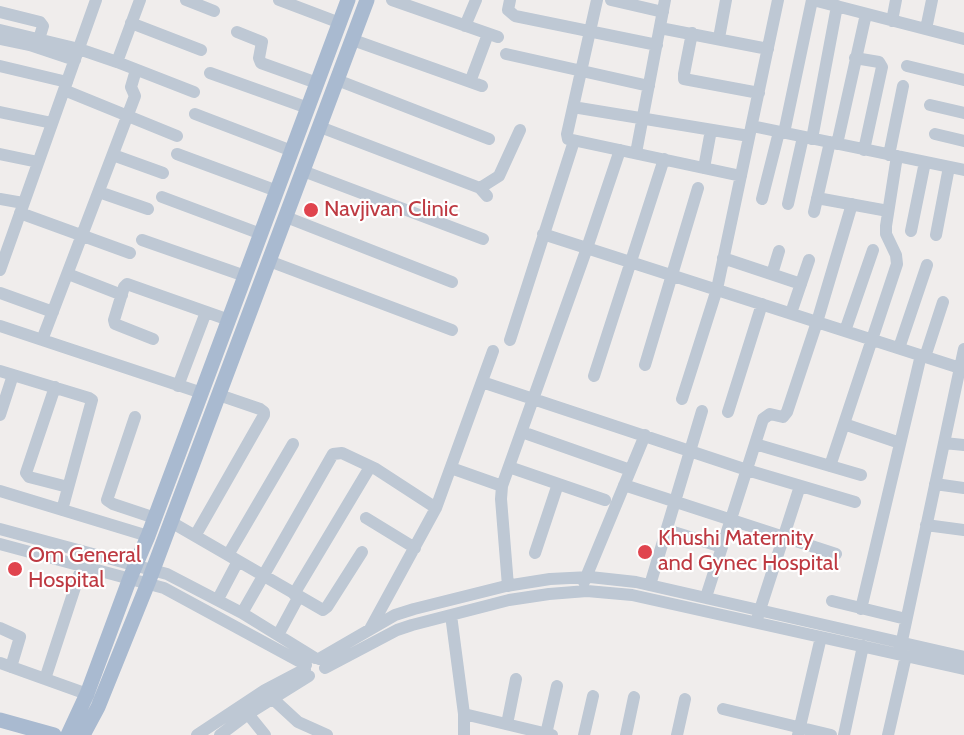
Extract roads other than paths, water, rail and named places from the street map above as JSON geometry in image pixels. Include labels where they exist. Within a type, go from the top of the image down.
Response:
[{"type":"main road","points":[[68,735],[87,694],[155,518],[348,0]]},
{"type":"main road","points":[[84,735],[98,707],[171,522],[368,0]]},
{"type":"main road","points":[[98,707],[96,728],[98,735]]},
{"type":"main road","points":[[0,720],[54,735]]},
{"type":"street","points":[[0,270],[4,247],[22,208],[96,0]]},
{"type":"street","points":[[117,62],[140,0]]},
{"type":"street","points":[[186,0],[214,11]]},
{"type":"street","points":[[279,0],[340,23]]},
{"type":"street","points":[[352,40],[476,84],[493,35],[465,26],[425,5],[392,0]]},
{"type":"street","points":[[465,26],[476,0]]},
{"type":"street","points":[[510,0],[508,10],[515,16],[657,45]]},
{"type":"street","points":[[597,0],[567,134],[568,139],[741,176]]},
{"type":"street","points":[[610,0],[664,6],[636,153]]},
{"type":"street","points":[[719,38],[726,0]]},
{"type":"street","points":[[682,399],[717,290],[778,0]]},
{"type":"street","points":[[762,199],[813,0],[837,6],[854,5],[866,14],[964,39]]},
{"type":"street","points":[[892,21],[896,0]]},
{"type":"street","points":[[926,29],[932,0]]},
{"type":"street","points":[[788,204],[807,138],[837,6]]},
{"type":"street","points":[[0,12],[40,22],[43,26],[39,39]]},
{"type":"street","points":[[813,212],[866,14]]},
{"type":"street","points":[[131,23],[201,50]]},
{"type":"street","points":[[660,28],[768,48]]},
{"type":"street","points":[[0,30],[39,39],[77,55]]},
{"type":"street","points":[[237,32],[262,42],[259,58],[261,63],[317,83]]},
{"type":"street","points":[[692,33],[684,79],[759,93]]},
{"type":"street","points":[[0,39],[117,62],[194,92]]},
{"type":"street","points":[[507,54],[649,86]]},
{"type":"street","points":[[855,58],[879,62],[882,67],[864,150]]},
{"type":"street","points":[[0,66],[65,86],[128,116],[177,135]]},
{"type":"street","points":[[907,66],[964,80]]},
{"type":"street","points":[[42,340],[135,96],[131,87],[136,70]]},
{"type":"street","points":[[210,73],[308,108]]},
{"type":"street","points":[[337,80],[489,139]]},
{"type":"street","points":[[830,466],[897,264],[896,255],[886,234],[893,155],[903,86]]},
{"type":"street","points":[[930,105],[964,113]]},
{"type":"street","points":[[573,107],[711,130],[781,132],[964,170]]},
{"type":"street","points":[[0,112],[52,123]]},
{"type":"street","points":[[195,114],[292,151]]},
{"type":"street","points":[[320,127],[483,192],[499,176],[520,130]]},
{"type":"street","points":[[704,168],[711,130]]},
{"type":"street","points":[[935,134],[964,141]]},
{"type":"street","points":[[510,340],[574,141]]},
{"type":"street","points":[[508,586],[502,486],[620,150]]},
{"type":"street","points":[[0,154],[38,162]]},
{"type":"street","points":[[177,154],[277,191]]},
{"type":"street","points":[[113,155],[163,173]]},
{"type":"street","points":[[594,376],[664,159]]},
{"type":"street","points":[[911,231],[926,162]]},
{"type":"street","points":[[936,235],[949,167]]},
{"type":"street","points":[[303,171],[483,239]]},
{"type":"street","points":[[645,365],[698,188]]},
{"type":"street","points":[[99,192],[148,209]]},
{"type":"street","points":[[162,197],[261,234]]},
{"type":"street","points":[[817,198],[888,211]]},
{"type":"street","points":[[0,199],[82,236],[130,253]]},
{"type":"street","points":[[706,597],[766,415],[783,417],[785,415],[817,322],[852,204]]},
{"type":"street","points":[[286,217],[452,282]]},
{"type":"street","points":[[543,234],[923,356],[962,360],[959,400],[944,443],[906,619],[888,735]]},
{"type":"street","points":[[142,240],[245,276]]},
{"type":"street","points":[[845,331],[873,250]]},
{"type":"street","points":[[772,274],[779,251]]},
{"type":"street","points":[[723,258],[801,284]]},
{"type":"street","points":[[791,313],[809,260]]},
{"type":"street","points":[[269,261],[452,330]]},
{"type":"street","points":[[899,348],[927,265]]},
{"type":"street","points":[[68,274],[122,295]]},
{"type":"street","points":[[153,339],[115,324],[114,320],[124,287],[127,284],[229,320]]},
{"type":"street","points":[[0,293],[53,312]]},
{"type":"street","points":[[861,609],[923,356],[943,302]]},
{"type":"street","points":[[728,412],[762,304]]},
{"type":"street","points":[[178,386],[206,312]]},
{"type":"street","points":[[0,326],[201,393]]},
{"type":"street","points":[[370,629],[436,508],[493,351]]},
{"type":"street","points":[[0,371],[92,400],[62,510]]},
{"type":"street","points":[[0,415],[13,375]]},
{"type":"street","points":[[482,382],[747,470],[855,502]]},
{"type":"street","points":[[22,498],[29,477],[26,473],[55,387]]},
{"type":"street","points":[[195,536],[264,415],[260,409],[219,394]]},
{"type":"street","points":[[650,585],[702,411]]},
{"type":"street","points":[[135,417],[107,500],[155,518]]},
{"type":"street","points":[[844,424],[900,443]]},
{"type":"street","points":[[522,432],[630,470]]},
{"type":"street","points":[[580,592],[645,435]]},
{"type":"street","points":[[944,443],[964,445]]},
{"type":"street","points":[[218,599],[233,558],[293,444]]},
{"type":"street","points":[[755,444],[861,475]]},
{"type":"street","points":[[231,623],[263,575],[333,454],[342,453],[370,466],[436,508]]},
{"type":"street","points":[[278,635],[297,595],[370,466]]},
{"type":"street","points":[[509,467],[605,500]]},
{"type":"street","points":[[451,468],[502,486]]},
{"type":"street","points":[[29,477],[68,487]]},
{"type":"street","points":[[535,553],[558,484]]},
{"type":"street","points":[[935,484],[964,488]]},
{"type":"street","points":[[624,485],[836,554]]},
{"type":"street","points":[[756,622],[800,486]]},
{"type":"street","points":[[0,491],[148,536]]},
{"type":"street","points":[[366,518],[415,548]]},
{"type":"street","points":[[171,522],[320,609],[325,609],[362,552]]},
{"type":"street","points":[[926,525],[964,530]]},
{"type":"street","points":[[0,529],[218,599],[278,635],[313,666]]},
{"type":"street","points":[[667,530],[722,547]]},
{"type":"street","points":[[1,547],[82,566],[133,571]]},
{"type":"street","points":[[45,679],[82,566]]},
{"type":"street","points":[[150,576],[164,588],[313,666]]},
{"type":"street","points":[[220,735],[273,699],[313,666],[395,615],[508,586],[550,579],[586,577],[650,585],[706,597],[760,609],[964,669]]},
{"type":"street","points":[[197,735],[265,690],[313,666],[397,630],[509,600],[549,594],[580,592],[632,596],[863,646],[964,657]]},
{"type":"street","points":[[832,601],[906,619]]},
{"type":"street","points":[[451,615],[464,714],[464,735]]},
{"type":"street","points":[[0,628],[20,637],[5,665],[87,694]]},
{"type":"street","points":[[799,732],[821,637]]},
{"type":"street","points":[[844,735],[863,646]]},
{"type":"street","points":[[507,724],[516,679]]},
{"type":"street","points":[[464,714],[549,734],[556,686]]},
{"type":"street","points":[[584,735],[593,696]]},
{"type":"street","points":[[626,735],[634,697]]},
{"type":"street","points":[[273,699],[298,722],[327,735]]},
{"type":"street","points":[[677,735],[685,699]]},
{"type":"street","points":[[723,709],[799,732],[831,735]]},
{"type":"street","points":[[248,714],[265,735]]},
{"type":"place","name":"Navjivan Clinic","points":[[311,210]]},
{"type":"place","name":"Khushi Maternity and Gynec Hospital","points":[[645,552]]},
{"type":"place","name":"Om General Hospital","points":[[15,569]]}]
